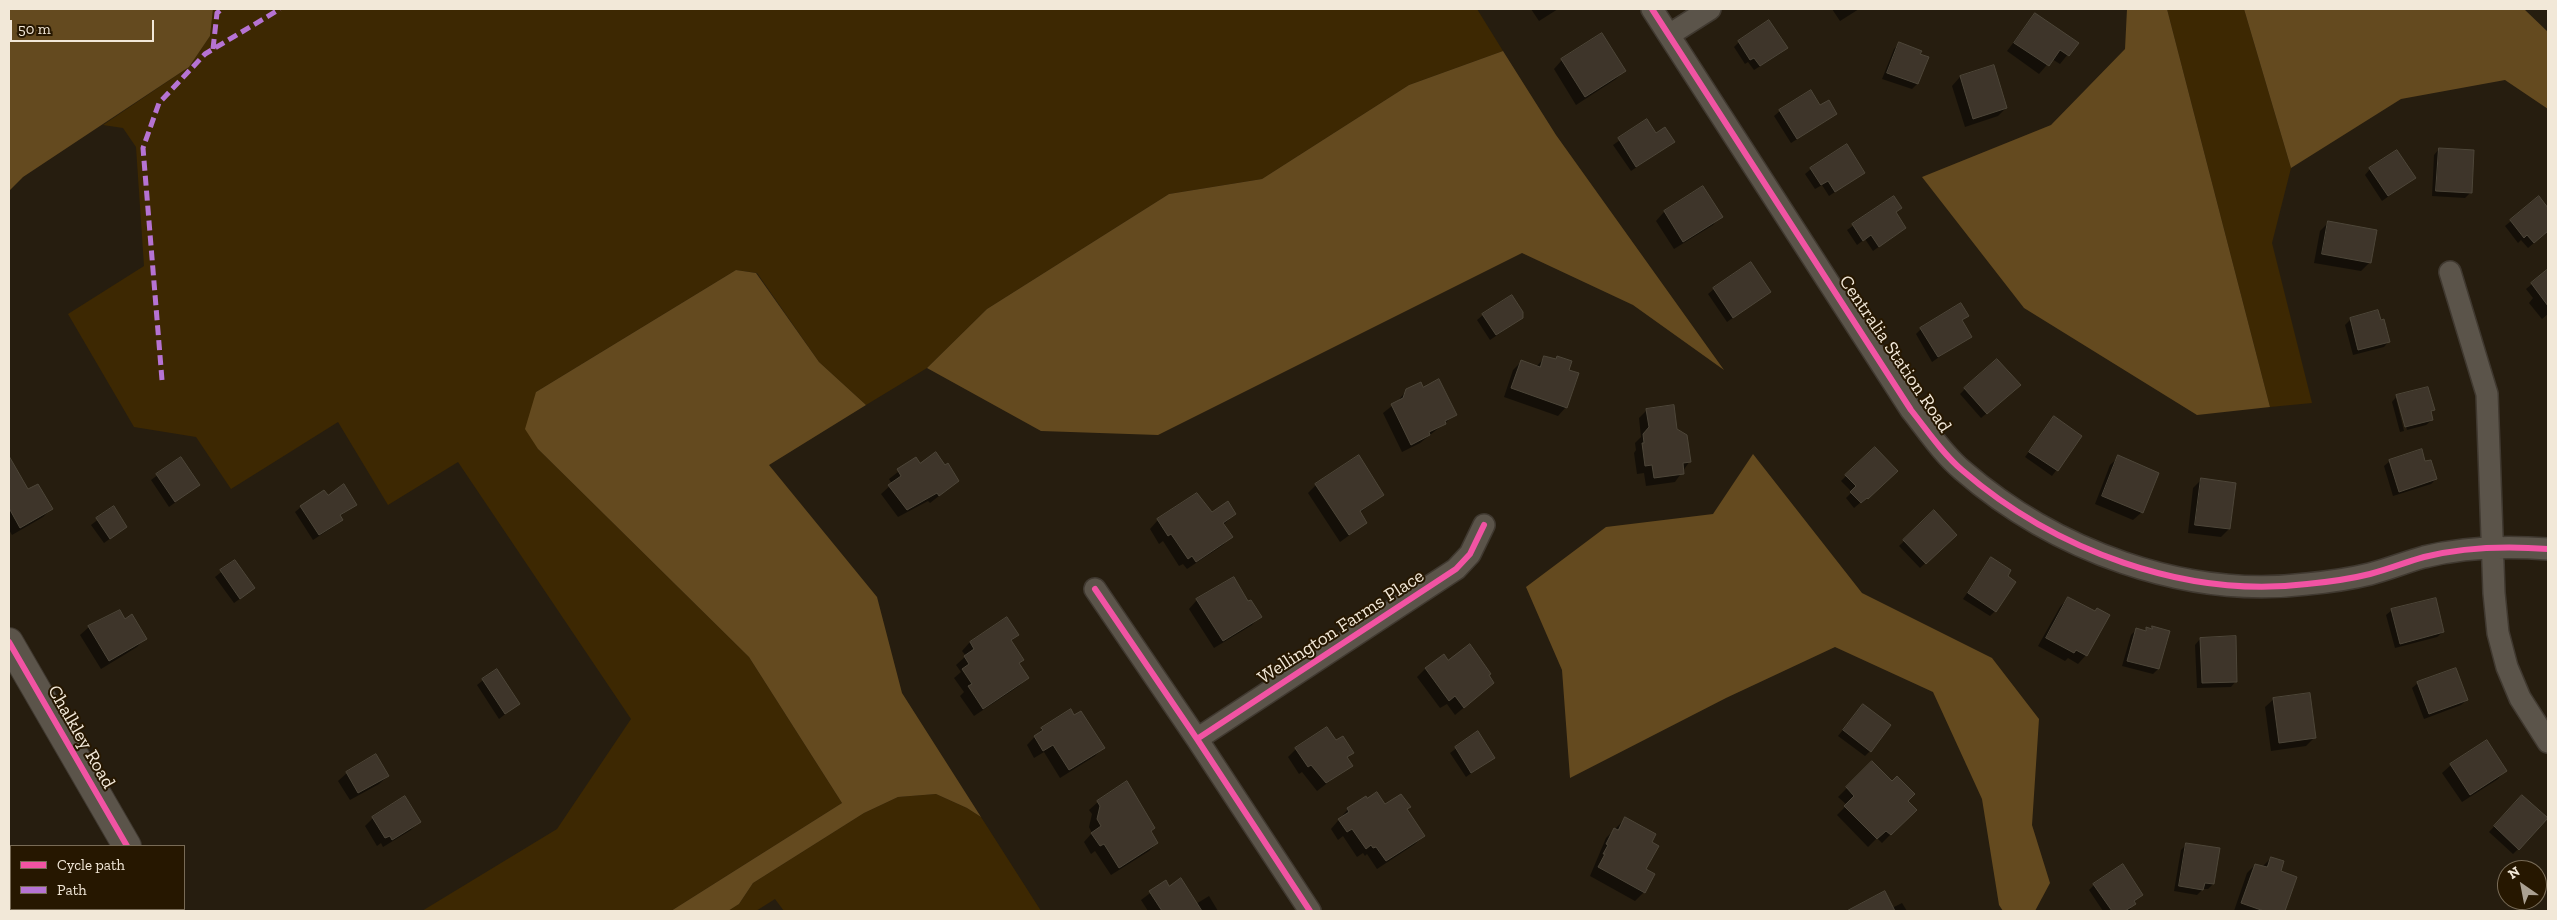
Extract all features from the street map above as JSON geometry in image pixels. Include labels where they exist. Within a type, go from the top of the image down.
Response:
[{"type":"street","name":"Centralia Station Road","points":[[1652,9],[1910,410],[1961,469],[2011,507],[2045,528],[2118,562],[2174,576],[2236,587],[2306,584],[2369,574],[2426,556],[2493,548],[2548,549]]},
{"type":"street","points":[[1669,35],[1710,9]]},
{"type":"street","points":[[2450,272],[2487,394],[2498,633],[2507,667],[2520,698],[2548,742]]},
{"type":"street","name":"Wellington Farms Place","points":[[1197,739],[1456,569],[1470,554],[1484,525]]},
{"type":"street","points":[[1095,589],[1197,739],[1310,911]]},
{"type":"street","name":"Chalkley Road","points":[[9,642],[126,845]]},
{"type":"shaded area","points":[[9,9],[213,9],[210,36],[189,67],[23,177],[9,191]]},
{"type":"shaded area","points":[[213,9],[1477,9],[1503,51],[1409,85],[1262,179],[1169,194],[987,309],[927,368],[866,405],[819,362],[757,273],[736,270],[536,392],[538,449],[749,657],[842,803],[671,911],[422,911],[557,829],[631,719],[458,462],[388,505],[338,422],[231,489],[196,437],[134,427],[68,314],[144,266],[136,147],[123,128],[103,125],[189,67],[210,36]]},
{"type":"shaded area","points":[[2127,9],[2167,9],[2270,407],[2197,415],[2024,308],[1922,177],[2051,125],[2125,49]]},
{"type":"shaded area","points":[[2167,9],[2244,9],[2291,168],[2272,243],[2312,403],[2270,407]]},
{"type":"shaded area","points":[[2244,9],[2524,9],[2548,32],[2548,109],[2505,80],[2401,99],[2291,168]]},
{"type":"shaded area","points":[[1503,51],[1556,135],[1724,370],[1633,305],[1522,253],[1158,435],[1041,431],[927,368],[987,309],[1169,194],[1262,179],[1409,85]]},
{"type":"shaded area","points":[[736,270],[756,273],[819,362],[866,405],[769,465],[877,597],[902,693],[981,817],[967,808],[936,794],[898,797],[864,813],[753,883],[739,904],[728,911],[671,911],[842,803],[749,657],[538,449],[525,429],[536,392]]},
{"type":"shaded area","points":[[1753,454],[1862,593],[1992,658],[2039,719],[2032,825],[2050,883],[2035,911],[2003,911],[1999,905],[1982,799],[1933,692],[1835,647],[1726,698],[1570,778],[1562,670],[1526,587],[1606,527],[1713,514]]},
{"type":"shaded area","points":[[936,794],[967,808],[981,817],[1041,911],[784,911],[775,899],[756,911],[728,911],[739,904],[753,883],[864,813],[898,797]]},
{"type":"building","points":[[2035,13],[2079,43],[2069,56],[2060,50],[2049,66],[2014,43]]},
{"type":"building","points":[[1769,20],[1788,48],[1760,66],[1754,58],[1750,60],[1738,41]]},
{"type":"building","points":[[1602,33],[1626,71],[1585,97],[1561,59]]},
{"type":"building","points":[[1899,42],[1922,51],[1920,54],[1929,57],[1918,84],[1887,73]]},
{"type":"building","points":[[1994,65],[2007,108],[1973,119],[1960,76]]},
{"type":"building","points":[[1811,90],[1820,105],[1829,100],[1837,114],[1797,139],[1779,110]]},
{"type":"building","points":[[1647,119],[1656,133],[1665,127],[1675,142],[1636,167],[1618,138]]},
{"type":"building","points":[[1847,144],[1865,173],[1835,192],[1828,181],[1821,185],[1810,168]]},
{"type":"building","points":[[2439,148],[2474,150],[2472,193],[2436,191]]},
{"type":"building","points":[[2397,150],[2416,178],[2388,196],[2369,168]]},
{"type":"building","points":[[1703,186],[1723,217],[1683,242],[1664,211]]},
{"type":"building","points":[[1894,196],[1902,208],[1896,212],[1906,228],[1879,247],[1871,235],[1863,241],[1852,224]]},
{"type":"building","points":[[2539,196],[2548,208],[2548,231],[2534,243],[2527,235],[2524,238],[2510,220]]},
{"type":"building","points":[[2328,221],[2377,230],[2371,263],[2322,254]]},
{"type":"building","points":[[1751,262],[1771,292],[1733,318],[1713,288]]},
{"type":"building","points":[[2548,269],[2548,306],[2531,283]]},
{"type":"building","points":[[1512,295],[1523,312],[1523,318],[1496,335],[1482,314]]},
{"type":"building","points":[[1961,303],[1969,316],[1962,320],[1972,337],[1938,357],[1920,328]]},
{"type":"building","points":[[2378,310],[2381,320],[2384,319],[2390,342],[2358,350],[2350,318]]},
{"type":"building","points":[[1544,356],[1556,359],[1557,356],[1572,361],[1569,370],[1579,373],[1567,408],[1511,388],[1521,360],[1540,367]]},
{"type":"building","points":[[1997,359],[2021,385],[1987,414],[1964,388]]},
{"type":"building","points":[[1439,379],[1457,415],[1445,421],[1446,424],[1429,432],[1430,435],[1411,445],[1391,404],[1403,398],[1406,389],[1421,382],[1423,387]]},
{"type":"building","points":[[2428,387],[2435,410],[2431,411],[2433,420],[2405,427],[2396,395]]},
{"type":"building","points":[[1674,405],[1677,429],[1687,435],[1691,462],[1683,463],[1684,474],[1654,478],[1652,465],[1645,466],[1642,443],[1644,443],[1643,434],[1649,427],[1646,409]]},
{"type":"building","points":[[2054,416],[2082,436],[2058,471],[2029,452]]},
{"type":"building","points":[[1875,447],[1898,471],[1868,499],[1861,503],[1850,492],[1856,486],[1845,475]]},
{"type":"building","points":[[2422,449],[2425,461],[2431,460],[2437,479],[2399,492],[2389,460]]},
{"type":"building","points":[[936,452],[945,465],[948,463],[959,481],[939,496],[937,493],[907,510],[888,485],[901,476],[897,469],[916,457],[920,463]]},
{"type":"building","points":[[1359,455],[1384,495],[1360,511],[1367,523],[1349,535],[1315,484]]},
{"type":"building","points":[[2118,455],[2159,473],[2143,513],[2102,496]]},
{"type":"building","points":[[9,456],[28,489],[38,484],[53,509],[20,528],[9,508]]},
{"type":"building","points":[[181,457],[200,485],[175,502],[156,474]]},
{"type":"building","points":[[2201,478],[2236,483],[2230,529],[2195,525]]},
{"type":"building","points":[[344,484],[357,505],[340,515],[343,520],[319,535],[300,506],[324,490],[328,495]]},
{"type":"building","points":[[1197,493],[1212,512],[1228,501],[1236,514],[1223,523],[1233,537],[1196,562],[1192,556],[1188,559],[1171,534],[1168,536],[1157,519]]},
{"type":"building","points":[[114,506],[127,527],[110,539],[96,518]]},
{"type":"building","points":[[1934,510],[1957,535],[1926,564],[1903,540]]},
{"type":"building","points":[[1991,557],[2011,570],[2008,576],[2016,582],[1996,612],[1968,593]]},
{"type":"building","points":[[235,560],[255,588],[240,599],[220,570]]},
{"type":"building","points":[[1234,577],[1248,601],[1251,600],[1262,617],[1223,641],[1196,599]]},
{"type":"building","points":[[2068,597],[2095,611],[2097,608],[2110,615],[2087,656],[2076,650],[2074,653],[2046,638]]},
{"type":"building","points":[[2436,598],[2444,632],[2400,644],[2391,609]]},
{"type":"building","points":[[120,610],[125,619],[132,614],[147,639],[109,661],[88,626]]},
{"type":"building","points":[[1007,617],[1019,635],[1011,640],[1024,660],[1019,663],[1029,678],[983,709],[968,686],[972,684],[962,669],[969,664],[964,656],[974,649],[970,642]]},
{"type":"building","points":[[2152,626],[2170,631],[2159,669],[2127,661],[2136,628],[2146,631],[2146,627],[2152,629]]},
{"type":"building","points":[[2236,636],[2237,682],[2202,683],[2200,638]]},
{"type":"building","points":[[1470,644],[1491,674],[1489,675],[1494,683],[1464,708],[1455,696],[1449,701],[1425,668],[1444,654],[1448,660]]},
{"type":"building","points":[[2456,668],[2468,700],[2429,714],[2417,682]]},
{"type":"building","points":[[497,669],[520,704],[505,714],[482,679]]},
{"type":"building","points":[[2310,693],[2316,738],[2279,743],[2273,698]]},
{"type":"building","points":[[1863,704],[1891,725],[1871,752],[1843,730]]},
{"type":"building","points":[[1071,709],[1074,715],[1081,711],[1105,748],[1069,770],[1053,745],[1043,751],[1034,736],[1043,730],[1041,728]]},
{"type":"building","points":[[1327,727],[1336,740],[1343,736],[1354,753],[1347,757],[1353,766],[1326,783],[1311,765],[1308,767],[1295,748]]},
{"type":"building","points":[[1478,731],[1495,758],[1471,773],[1455,747]]},
{"type":"building","points":[[2487,740],[2507,771],[2470,795],[2450,764]]},
{"type":"building","points":[[376,754],[389,776],[358,793],[346,772]]},
{"type":"building","points":[[1872,761],[1892,781],[1897,776],[1915,794],[1908,801],[1917,810],[1891,835],[1886,831],[1877,839],[1844,806],[1854,796],[1846,787]]},
{"type":"building","points":[[1127,781],[1155,828],[1151,831],[1158,843],[1119,868],[1104,844],[1100,846],[1091,833],[1101,826],[1097,819],[1100,806],[1097,801]]},
{"type":"building","points":[[1377,792],[1385,804],[1401,794],[1411,807],[1407,809],[1425,836],[1386,861],[1376,847],[1373,848],[1371,845],[1366,849],[1352,829],[1347,832],[1338,819],[1349,812],[1347,808],[1366,796],[1367,798]]},
{"type":"building","points":[[2522,795],[2548,818],[2519,850],[2494,826]]},
{"type":"building","points":[[405,796],[421,822],[392,840],[390,836],[385,838],[372,817]]},
{"type":"building","points":[[1625,817],[1656,834],[1652,842],[1659,846],[1646,869],[1655,874],[1645,893],[1598,867],[1605,854],[1603,854],[1608,845],[1606,844],[1614,828],[1618,830]]},
{"type":"building","points":[[2186,843],[2220,848],[2214,884],[2205,883],[2203,890],[2179,886]]},
{"type":"building","points":[[2271,857],[2284,861],[2281,871],[2297,877],[2285,911],[2264,911],[2241,903],[2255,864],[2267,867]]},
{"type":"building","points":[[2123,864],[2143,895],[2134,901],[2136,904],[2125,911],[2112,911],[2093,884]]},
{"type":"building","points":[[1181,878],[1202,911],[1162,911],[1149,891],[1166,880],[1169,886]]},
{"type":"building","points":[[1885,891],[1895,911],[1847,911]]},
{"type":"marked path","points":[[213,49],[217,13],[222,9]]},
{"type":"marked path","points":[[162,380],[143,148],[159,103],[205,54],[280,9]]},
{"type":"cycle path","points":[[1652,9],[1911,410],[1941,449],[1962,470],[1998,498],[2038,524],[2079,545],[2123,563],[2168,576],[2215,584],[2261,587],[2347,579],[2377,572],[2424,557],[2470,549],[2548,549]]},
{"type":"cycle path","points":[[1197,739],[1456,569],[1470,554],[1484,525]]},
{"type":"cycle path","points":[[1095,589],[1197,739],[1310,911]]},
{"type":"cycle path","points":[[9,642],[126,845]]}]
